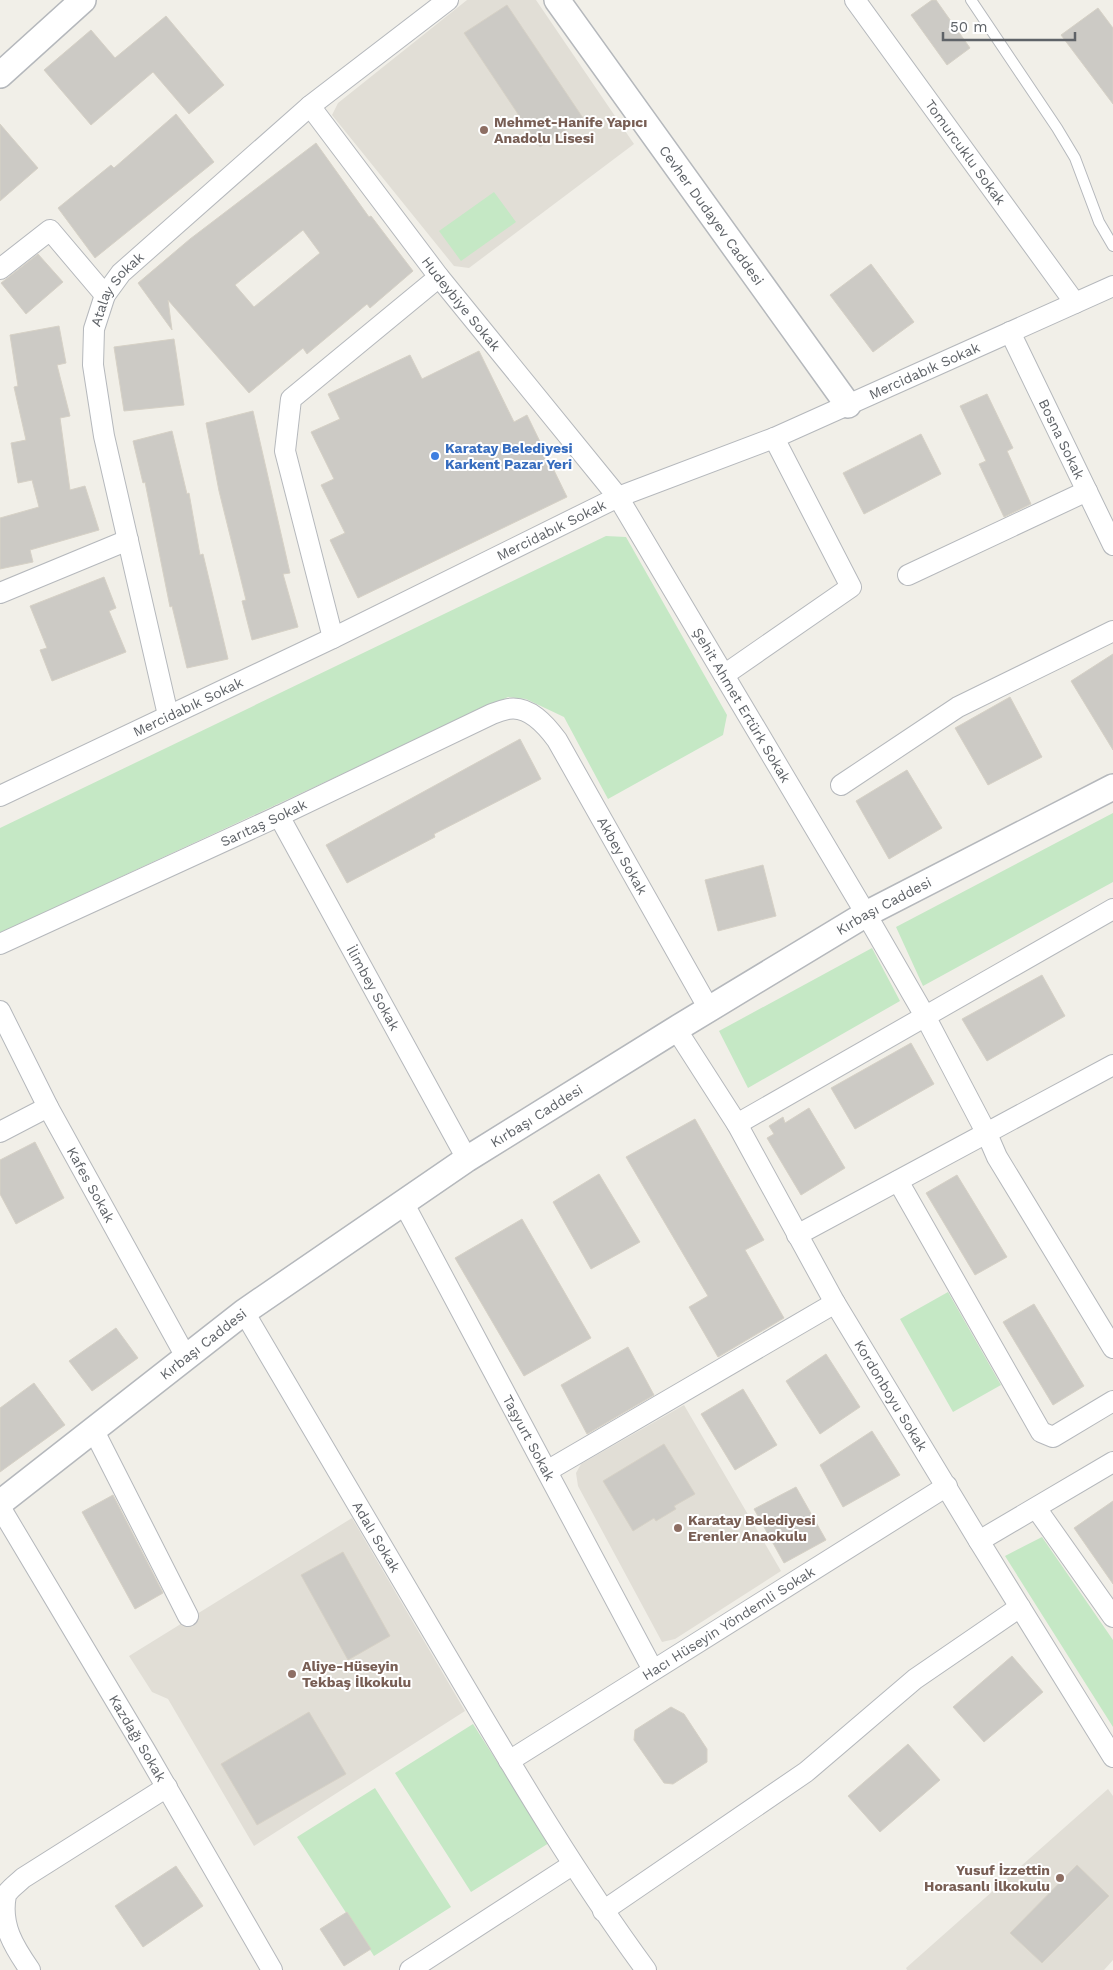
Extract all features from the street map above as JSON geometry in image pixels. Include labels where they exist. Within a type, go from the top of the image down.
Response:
[{"type":"street","points":[[0,74],[84,0]]},
{"type":"street","name":"Atalay Sokak","points":[[168,715],[104,436],[93,365],[94,329],[105,295],[120,273],[310,106],[448,0]]},
{"type":"street","name":"Cevher Dudayev Caddesi","points":[[557,0],[848,405]]},
{"type":"street","name":"Tomurcuklu Sokak","points":[[855,0],[1075,303]]},
{"type":"street","name":"Hudeybiye Sokak","points":[[310,106],[439,277],[618,497]]},
{"type":"street","points":[[0,269],[50,230],[105,295]]},
{"type":"street","points":[[333,638],[285,451],[291,399],[439,277]]},
{"type":"street","name":"Mercidabık Sokak","points":[[0,796],[333,638],[618,497],[774,438],[1113,286]]},
{"type":"street","name":"Bosna Sokak","points":[[1010,332],[1113,544]]},
{"type":"street","points":[[724,675],[851,587],[774,438]]},
{"type":"street","points":[[908,575],[1086,491]]},
{"type":"street","name":"Şehit Ahmet Ertürk Sokak","points":[[618,497],[866,914],[925,1016],[987,1134],[997,1157],[1113,1348]]},
{"type":"street","points":[[0,593],[128,540]]},
{"type":"street","points":[[841,785],[958,707],[1113,631]]},
{"type":"street","name":"Sarıtaş Sokak","points":[[0,944],[279,816],[492,714],[509,708],[526,712]]},
{"type":"street","name":"Akbey Sokak","points":[[526,712],[545,724],[557,740],[709,1009]]},
{"type":"street","name":"Kırbaşı Caddesi","points":[[0,1505],[93,1429],[244,1312],[467,1160],[676,1029],[866,914],[1113,787]]},
{"type":"street","name":"İlimbey Sokak","points":[[279,816],[467,1160]]},
{"type":"street","points":[[737,1124],[1113,909]]},
{"type":"street","name":"Kafes Sokak","points":[[0,1011],[48,1107],[186,1357]]},
{"type":"street","name":"Kordonboyu Sokak","points":[[676,1029],[737,1124],[835,1302],[979,1541],[1113,1757]]},
{"type":"street","points":[[797,1235],[1113,1065]]},
{"type":"street","points":[[0,1132],[48,1107]]},
{"type":"street","points":[[898,1181],[1041,1432],[1053,1437],[1113,1401]]},
{"type":"street","name":"Taşyurt Sokak","points":[[404,1204],[653,1670]]},
{"type":"street","points":[[547,1471],[835,1302]]},
{"type":"street","name":"Adalı Sokak","points":[[244,1312],[572,1865],[646,1970]]},
{"type":"street","points":[[93,1429],[188,1616]]},
{"type":"street","points":[[979,1541],[1113,1462]]},
{"type":"street","name":"Hacı Hüseyin Yöndemli Sokak","points":[[509,1761],[947,1486]]},
{"type":"street","name":"Kazdağı Sokak","points":[[0,1505],[167,1787],[272,1970]]},
{"type":"street","points":[[1036,1508],[1113,1617]]},
{"type":"street","points":[[603,1911],[806,1772],[915,1680],[1020,1607]]},
{"type":"street","points":[[30,1970],[5,1934],[2,1915],[6,1894],[23,1878],[167,1787]]},
{"type":"street","points":[[410,1970],[572,1865]]},
{"type":"lane","points":[[971,0],[1057,128],[1074,158],[1099,222],[1113,246]]},
{"type":"shaded area","name":"Mehmet-Hanife Yapıcı Anadolu Lisesi","points":[[467,0],[536,0],[634,144],[469,268],[454,266],[332,115],[338,103]]},
{"type":"shaded area","name":"Karatay Belediyesi Erenler Anaokulu","points":[[684,1405],[781,1571],[675,1639],[662,1642],[578,1486],[576,1473],[581,1464]]},
{"type":"shaded area","name":"Aliye-Hüseyin Tekbaş İlkokulu","points":[[352,1518],[465,1711],[254,1846],[168,1699],[152,1692],[129,1656]]},
{"type":"shaded area","name":"Yusuf İzzettin Horasanlı İlkokulu","points":[[1108,1789],[1113,1796],[1113,1960],[1104,1970],[907,1970],[906,1968]]},
{"type":"green space","points":[[494,192],[516,222],[461,261],[439,231]]},
{"type":"green space","points":[[606,536],[626,537],[727,715],[723,735],[608,799],[564,717],[526,699],[508,697],[0,933],[0,828]]},
{"type":"green space","points":[[1113,813],[1113,882],[923,986],[896,927]]},
{"type":"green space","points":[[872,948],[900,1001],[748,1088],[719,1031]]},
{"type":"green space","points":[[948,1292],[1001,1385],[953,1412],[900,1319]]},
{"type":"green space","points":[[1042,1537],[1113,1640],[1113,1727],[1005,1556]]},
{"type":"green space","points":[[473,1724],[549,1843],[471,1892],[395,1773]]},
{"type":"green space","points":[[375,1788],[451,1907],[374,1956],[297,1837]]},
{"type":"building","points":[[932,0],[936,0],[970,48],[947,65],[911,15]]},
{"type":"building","points":[[507,5],[583,118],[540,147],[464,33]]},
{"type":"building","points":[[1098,8],[1113,28],[1113,104],[1061,35]]},
{"type":"building","points":[[166,16],[224,85],[189,114],[153,72],[91,125],[44,70],[91,30],[115,58]]},
{"type":"building","points":[[176,114],[214,162],[95,258],[58,208],[111,165],[114,168]]},
{"type":"building","points":[[0,124],[38,168],[0,201]]},
{"type":"building","points":[[316,143],[369,217],[371,216],[413,271],[370,308],[367,304],[307,354],[303,348],[249,393],[168,300],[172,330],[138,283],[190,239]],"holes":[[[303,230],[320,253],[254,307],[235,285]]]},
{"type":"building","points":[[38,254],[63,282],[26,314],[1,283]]},
{"type":"building","points":[[871,264],[914,322],[873,352],[830,295]]},
{"type":"building","points":[[59,326],[66,363],[57,365],[70,416],[60,418],[70,490],[85,486],[99,530],[30,550],[33,562],[0,569],[0,518],[39,507],[32,480],[18,483],[11,443],[26,440],[14,387],[18,386],[10,335]]},
{"type":"building","points":[[174,339],[184,405],[124,411],[114,347]]},
{"type":"building","name":"Karatay Belediyesi Karkent Pazar Yeri","points":[[479,351],[514,422],[527,415],[567,497],[358,598],[330,540],[345,533],[321,485],[334,479],[311,432],[340,419],[328,394],[410,355],[422,379]]},
{"type":"building","points":[[987,394],[1013,448],[1007,451],[1031,504],[1004,517],[979,464],[986,461],[960,406]]},
{"type":"building","points":[[253,411],[290,573],[283,574],[298,627],[252,640],[242,601],[246,600],[219,491],[206,423]]},
{"type":"building","points":[[172,431],[187,494],[189,493],[200,555],[203,554],[228,659],[187,668],[172,606],[170,607],[145,482],[143,483],[133,441]]},
{"type":"building","points":[[921,434],[941,474],[864,514],[843,473]]},
{"type":"building","points":[[104,577],[116,608],[109,611],[126,652],[52,681],[40,650],[47,648],[30,606]]},
{"type":"building","points":[[1113,654],[1113,750],[1071,681]]},
{"type":"building","points":[[1010,697],[1042,757],[988,785],[955,728]]},
{"type":"building","points":[[520,739],[541,779],[434,834],[435,837],[347,883],[326,845]]},
{"type":"building","points":[[907,770],[942,828],[889,859],[856,801]]},
{"type":"building","points":[[763,865],[776,916],[718,931],[705,880]]},
{"type":"building","points":[[1042,975],[1065,1016],[987,1061],[962,1019]]},
{"type":"building","points":[[911,1043],[934,1084],[855,1129],[831,1088]]},
{"type":"building","points":[[809,1108],[845,1168],[801,1195],[767,1138],[774,1134],[769,1126],[783,1117],[785,1123]]},
{"type":"building","points":[[695,1119],[764,1240],[745,1250],[784,1318],[718,1357],[689,1307],[708,1296],[626,1157]]},
{"type":"building","points":[[35,1142],[64,1198],[16,1224],[0,1194],[0,1160]]},
{"type":"building","points":[[599,1174],[640,1242],[591,1269],[553,1202]]},
{"type":"building","points":[[957,1175],[1007,1257],[975,1275],[926,1193]]},
{"type":"building","points":[[522,1219],[591,1338],[524,1376],[455,1258]]},
{"type":"building","points":[[1034,1304],[1084,1386],[1053,1405],[1003,1322]]},
{"type":"building","points":[[116,1328],[138,1358],[92,1391],[69,1361]]},
{"type":"building","points":[[628,1347],[654,1395],[587,1434],[561,1385]]},
{"type":"building","points":[[826,1354],[860,1407],[820,1434],[786,1381]]},
{"type":"building","points":[[34,1383],[65,1425],[0,1472],[0,1408]]},
{"type":"building","points":[[743,1389],[777,1445],[735,1470],[701,1414]]},
{"type":"building","points":[[872,1431],[900,1475],[843,1507],[820,1465]]},
{"type":"building","points":[[664,1444],[695,1494],[674,1506],[676,1509],[656,1521],[654,1518],[633,1531],[603,1481]]},
{"type":"building","points":[[796,1487],[826,1540],[784,1563],[754,1509]]},
{"type":"building","points":[[113,1495],[163,1593],[135,1609],[82,1512]]},
{"type":"building","points":[[1113,1501],[1113,1584],[1074,1528]]},
{"type":"building","points":[[343,1552],[390,1636],[348,1660],[301,1575]]},
{"type":"building","points":[[1012,1656],[1043,1692],[984,1742],[953,1707]]},
{"type":"building","points":[[671,1707],[684,1714],[707,1749],[707,1762],[673,1784],[664,1783],[634,1740],[635,1730]]},
{"type":"building","points":[[309,1712],[346,1774],[257,1825],[221,1764]]},
{"type":"building","points":[[908,1744],[940,1780],[880,1832],[848,1796]]},
{"type":"building","points":[[1077,1865],[1109,1896],[1042,1963],[1010,1933]]},
{"type":"building","points":[[176,1866],[203,1906],[143,1947],[115,1906]]},
{"type":"building","points":[[347,1912],[371,1949],[344,1966],[320,1929]]},
{"type":"place","name":"Mehmet-Hanife Yapıcı Anadolu Lisesi","points":[[484,130]]},
{"type":"place","name":"Karatay Belediyesi Karkent Pazar Yeri","points":[[435,456]]},
{"type":"place","name":"Karatay Belediyesi Erenler Anaokulu","points":[[678,1528]]},
{"type":"place","name":"Aliye-Hüseyin Tekbaş İlkokulu","points":[[292,1674]]},
{"type":"place","name":"Yusuf İzzettin Horasanlı İlkokulu","points":[[1060,1878]]}]
